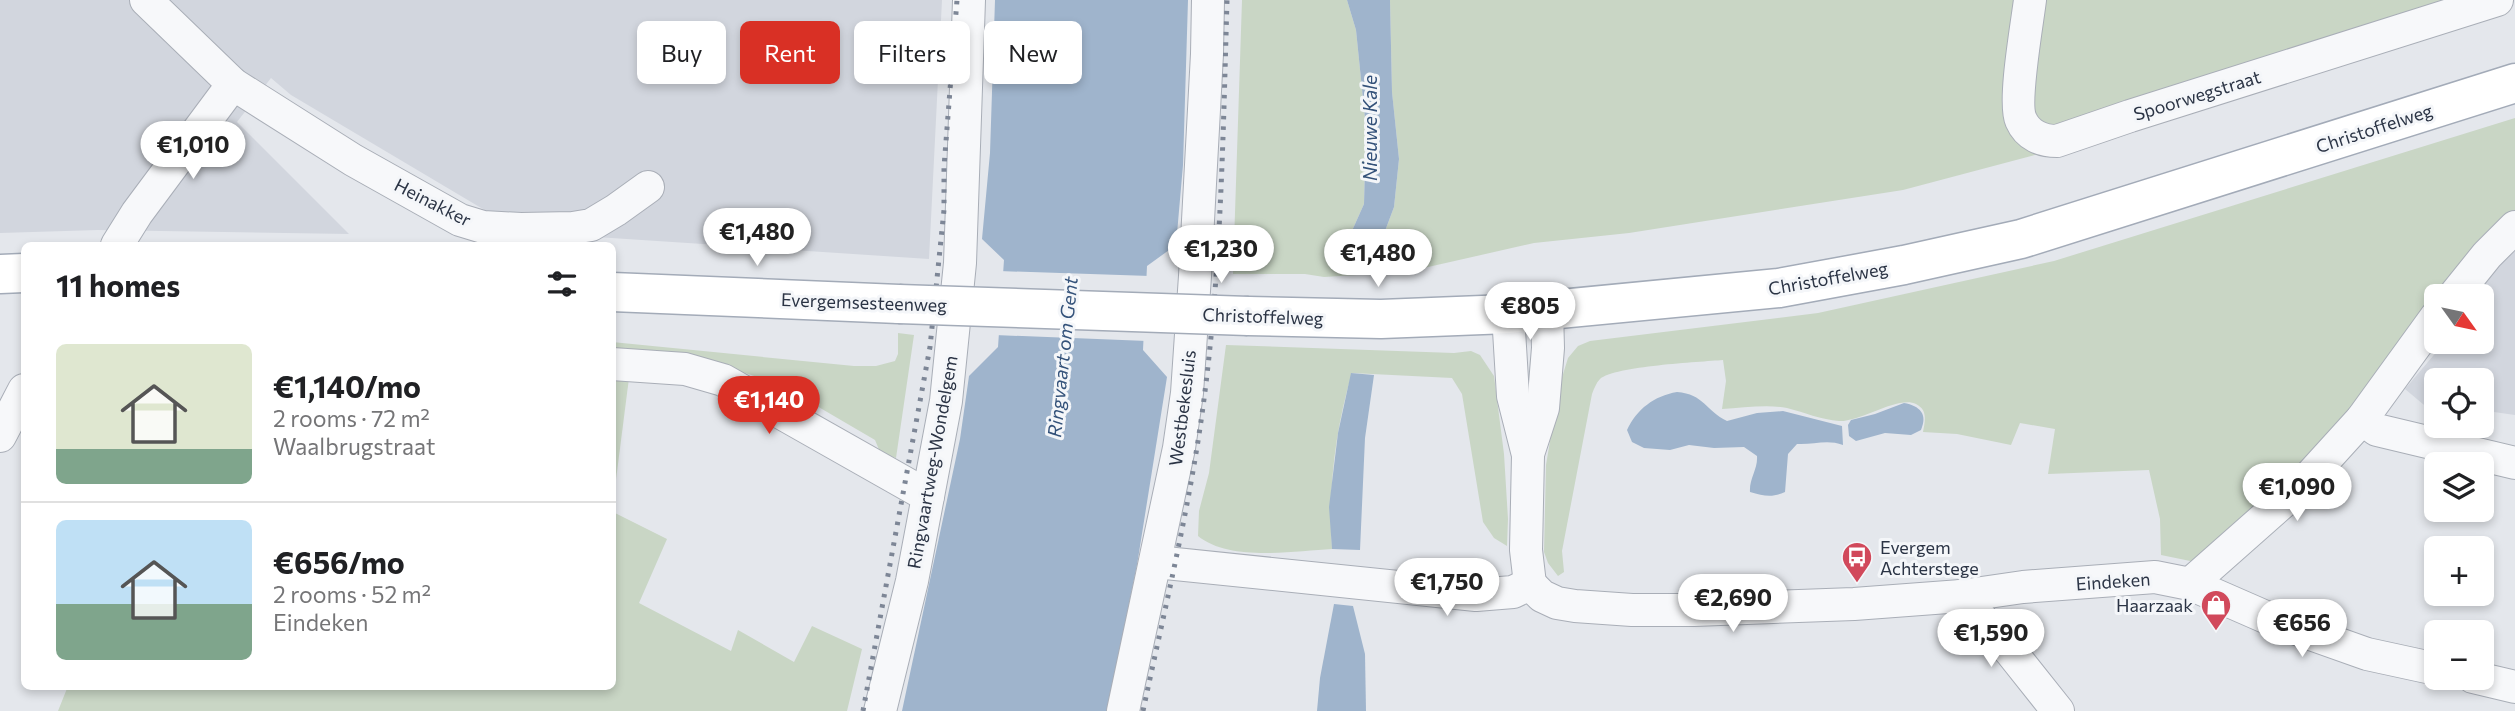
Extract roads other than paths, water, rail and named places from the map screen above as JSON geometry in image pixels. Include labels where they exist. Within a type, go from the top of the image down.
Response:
[{"type":"main road","name":"Christoffelweg","points":[[1115,311],[1381,319],[1547,311],[1779,288],[2021,239],[2515,83]]},
{"type":"main road","points":[[0,274],[21,273]]},
{"type":"main road","name":"Evergemsesteenweg","points":[[616,292],[1115,311]]},
{"type":"street","name":"Heinakker","points":[[146,0],[233,84],[353,160],[460,220],[483,227],[521,229],[591,225],[616,211],[648,187]]},
{"type":"street","name":"Ringvaartweg-Wondelgem","points":[[880,711],[912,581],[946,401],[960,262],[969,0]]},
{"type":"street","name":"Westbekesluis","points":[[1123,711],[1156,562],[1187,393],[1200,192],[1208,0]]},
{"type":"street","name":"Spoorwegstraat","points":[[2030,0],[2018,109],[2026,129],[2045,141],[2057,141],[2497,0]]},
{"type":"street","points":[[119,242],[137,213],[233,84]]},
{"type":"street","points":[[2464,284],[2515,227]]},
{"type":"street","points":[[1528,455],[1543,408],[1548,348],[1547,311]]},
{"type":"street","points":[[1156,562],[1476,595],[1513,592],[1530,584],[1526,550],[1528,455],[1513,396],[1508,314]]},
{"type":"street","points":[[2190,584],[2302,485],[2362,419],[2424,334]]},
{"type":"street","points":[[616,364],[685,369],[723,380],[928,496]]},
{"type":"street","points":[[0,436],[21,396]]},
{"type":"street","points":[[2362,419],[2377,430],[2515,463]]},
{"type":"street","name":"Eindeken","points":[[1530,584],[1542,596],[1557,603],[1632,610],[1854,604],[2155,577],[2190,584],[2277,622],[2367,654],[2424,666]]},
{"type":"street","points":[[1961,596],[2011,652],[2058,711]]},
{"type":"street","points":[[2494,682],[2515,687]]},
{"type":"water","name":"Ringvaart om Gent","points":[[995,0],[1188,0],[1183,165],[1176,245],[1147,266],[1143,350],[1167,377],[1137,565],[1107,711],[902,711],[960,439],[969,376],[998,347],[1004,260],[982,239],[990,153],[992,84],[1082,84],[1082,21],[994,21]]},
{"type":"water","name":"Nieuwe Kale","points":[[1347,0],[1390,0],[1392,92],[1399,159],[1394,207],[1385,231],[1382,251],[1368,257],[1347,242],[1364,204],[1366,128],[1356,30]]},
{"type":"water","points":[[1351,373],[1374,375],[1365,438],[1360,550],[1332,549],[1329,507],[1338,433]]},
{"type":"water","points":[[1677,392],[1699,399],[1727,421],[1757,413],[1783,411],[1842,426],[1843,445],[1826,442],[1797,444],[1788,454],[1785,492],[1768,496],[1750,492],[1757,456],[1744,447],[1689,445],[1670,450],[1644,448],[1632,442],[1627,430],[1641,410],[1654,400]]},
{"type":"water","points":[[1904,403],[1914,406],[1923,415],[1921,430],[1911,435],[1885,433],[1856,441],[1849,436],[1848,425],[1851,420]]},
{"type":"water","points":[[1334,604],[1353,606],[1365,654],[1366,711],[1317,711],[1320,678]]},
{"type":"railway","points":[[863,711],[930,347],[944,210],[944,167],[957,0]]},
{"type":"railway","points":[[1143,711],[1190,489],[1202,414],[1220,207],[1227,0]]},
{"type":"place","name":"Evergem Achterstege","points":[[1857,584]]},
{"type":"place","name":"Haarzaak","points":[[2216,632]]}]
